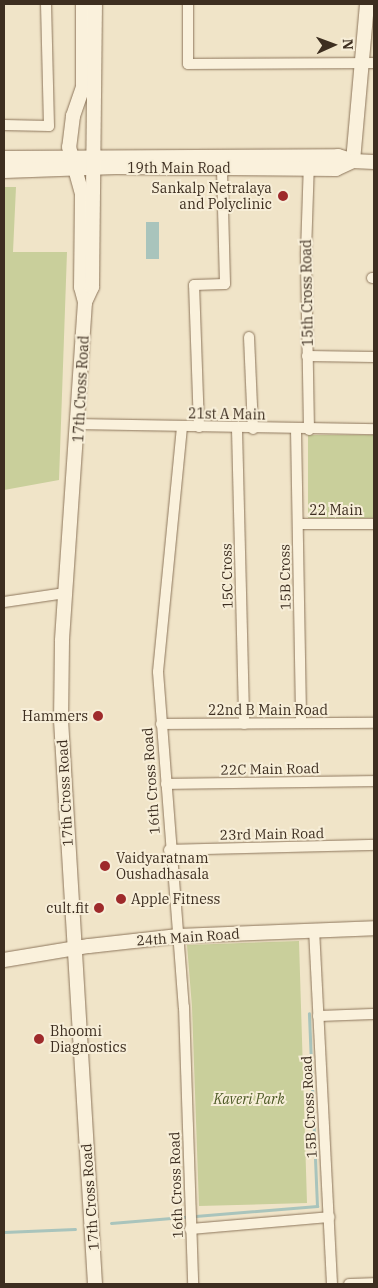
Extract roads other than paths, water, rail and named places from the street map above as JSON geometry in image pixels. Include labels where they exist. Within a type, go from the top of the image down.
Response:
[{"type":"main road","points":[[74,170],[71,156],[71,131],[83,87],[83,4]]},
{"type":"main road","name":"17th Cross Road","points":[[95,4],[96,101],[92,287],[86,302],[79,424],[65,593],[60,720],[95,1284]]},
{"type":"main road","points":[[353,161],[360,63],[367,4]]},
{"type":"main road","points":[[79,101],[96,101]]},
{"type":"main road","name":"19th Main Road","points":[[4,158],[71,156],[95,163],[222,167],[309,162]]},
{"type":"main road","name":"19th Main Road","points":[[4,171],[74,170],[95,163],[309,162],[336,169],[353,161],[374,162]]},
{"type":"main road","name":"17th Cross Road","points":[[74,170],[82,194],[81,287],[86,302]]},
{"type":"main road","name":"24th Main Road","points":[[4,960],[74,948],[178,936],[374,928]]},
{"type":"street","points":[[4,125],[49,126],[46,4]]},
{"type":"street","points":[[188,4],[188,64],[374,62]]},
{"type":"street","name":"15th Cross Road","points":[[309,162],[306,252],[309,430]]},
{"type":"street","points":[[199,427],[194,285],[225,284],[222,167]]},
{"type":"street","points":[[249,337],[253,429]]},
{"type":"street","points":[[308,356],[374,357]]},
{"type":"street","name":"21st A Main","points":[[79,424],[296,430],[374,429]]},
{"type":"street","name":"16th Cross Road","points":[[182,427],[158,672],[170,850],[184,1007],[190,1226],[194,1284]]},
{"type":"street","name":"15C Cross","points":[[237,428],[244,724]]},
{"type":"street","name":"15B Cross","points":[[296,430],[300,724]]},
{"type":"street","name":"22 Main","points":[[298,524],[374,524]]},
{"type":"street","points":[[4,602],[65,593]]},
{"type":"street","name":"22nd B Main Road","points":[[162,724],[374,723]]},
{"type":"street","name":"22C Main Road","points":[[166,784],[374,781]]},
{"type":"street","name":"23rd Main Road","points":[[170,850],[374,845]]},
{"type":"street","name":"15B Cross Road","points":[[314,929],[332,1284]]},
{"type":"street","points":[[318,1016],[374,1014]]},
{"type":"street","points":[[190,1226],[329,1217]]},
{"type":"street","points":[[350,1284],[374,1283]]},
{"type":"water","points":[[146,222],[159,222],[159,259],[146,259]]},
{"type":"waterway","points":[[111,1223],[317,1206],[309,1013]]},
{"type":"waterway","points":[[4,1232],[75,1229]]},
{"type":"place","name":"Sankalp Netralaya and Polyclinic","points":[[283,196]]},
{"type":"place","name":"Hammers","points":[[98,716]]},
{"type":"place","name":"Vaidyaratnam Oushadhasala","points":[[105,866]]},
{"type":"place","name":"Apple Fitness","points":[[121,899]]},
{"type":"place","name":"cult.fit","points":[[99,908]]},
{"type":"place","name":"Bhoomi Diagnostics","points":[[39,1039]]},
{"type":"park label","name":"Kaveri Park","points":[[249,1099]]}]
